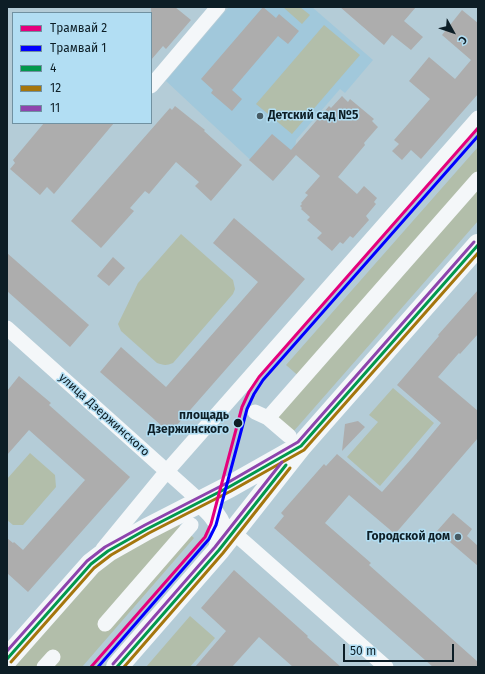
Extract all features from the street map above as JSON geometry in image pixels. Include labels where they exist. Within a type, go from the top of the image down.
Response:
[{"type":"main road","points":[[117,667],[219,550],[295,441],[478,245]]},
{"type":"main road","points":[[7,659],[91,564],[108,551],[171,516],[229,488],[295,441]]},
{"type":"main road","points":[[201,502],[214,515],[220,525],[222,534],[219,550]]},
{"type":"street","points":[[152,85],[218,7]]},
{"type":"street","points":[[91,564],[167,471],[478,118]]},
{"type":"street","points":[[295,441],[262,415],[478,179]]},
{"type":"street","name":"улица Дзержинского","points":[[7,328],[201,502]]},
{"type":"street","points":[[104,624],[191,525]]},
{"type":"street","points":[[233,532],[386,667]]},
{"type":"shaded area","name":"Детский сад №5","points":[[229,7],[312,7],[373,60],[345,93],[340,89],[296,140],[294,157],[273,181],[166,81]]},
{"type":"green space","points":[[283,7],[300,7],[310,15],[302,24]]},
{"type":"green space","points":[[324,25],[360,55],[292,134],[256,104]]},
{"type":"green space","points":[[478,147],[478,221],[293,432],[272,414],[302,379],[286,365]]},
{"type":"green space","points":[[181,234],[233,280],[235,289],[233,294],[173,363],[163,365],[157,363],[121,331],[118,324],[138,283]]},
{"type":"green space","points":[[393,388],[434,423],[380,486],[347,457],[378,422],[369,415]]},
{"type":"green space","points":[[30,453],[55,475],[56,487],[23,525],[13,525],[7,520],[7,479]]},
{"type":"green space","points":[[178,524],[194,538],[82,667],[13,667],[97,570],[110,559]]},
{"type":"green space","points":[[190,616],[215,638],[190,667],[146,667]]},
{"type":"building","points":[[151,7],[175,7],[191,20],[166,49],[163,46],[152,59],[152,12]]},
{"type":"building","points":[[263,7],[276,18],[279,14],[299,31],[288,44],[278,36],[232,90],[242,99],[232,111],[211,93],[213,90],[201,79]]},
{"type":"building","points":[[340,7],[416,7],[404,21],[423,37],[411,50],[392,35],[384,45]]},
{"type":"building","points":[[462,10],[478,23],[478,94],[421,159],[411,150],[402,160],[392,151],[399,144],[394,140],[430,99],[409,81],[429,57],[455,79],[471,60],[442,35]]},
{"type":"building","points":[[342,96],[348,102],[350,99],[374,119],[372,121],[378,127],[338,177],[357,194],[364,186],[377,198],[374,202],[376,204],[366,216],[369,220],[353,238],[350,236],[343,244],[340,242],[332,251],[317,238],[322,233],[307,220],[310,217],[301,209],[302,208],[300,206],[308,195],[305,193],[320,176],[296,155],[273,181],[249,160],[272,134],[291,150],[329,106],[331,108]]},
{"type":"building","points":[[175,106],[205,130],[204,131],[242,165],[211,201],[195,186],[199,182],[176,162],[149,194],[145,191],[130,208],[134,211],[101,248],[71,221],[170,108],[172,110]]},
{"type":"building","points":[[43,124],[113,124],[54,194],[47,187],[40,195],[10,169],[15,163],[13,160]]},
{"type":"building","points":[[234,218],[305,279],[170,433],[100,372],[121,347],[166,387],[258,282],[213,243]]},
{"type":"building","points":[[7,253],[89,325],[70,347],[7,291]]},
{"type":"building","points":[[113,257],[125,268],[109,286],[97,276]]},
{"type":"building","points":[[478,290],[478,334],[438,377],[478,411],[478,438],[395,534],[349,495],[325,523],[371,563],[369,565],[478,662],[478,667],[433,667],[274,528],[284,516],[281,513],[324,464],[326,466],[337,454],[382,492],[412,458],[441,423],[397,385],[439,336],[438,335]]},
{"type":"building","points":[[19,376],[51,403],[49,405],[130,477],[28,592],[7,573],[7,538],[23,550],[85,480],[29,430],[7,455],[7,391]]},
{"type":"building","points":[[358,421],[365,427],[342,451],[345,424]]},
{"type":"building","points":[[453,513],[472,529],[467,536],[478,546],[478,566],[437,531]]},
{"type":"building","points":[[234,570],[341,667],[293,667],[259,637],[232,667],[195,667],[226,631],[201,608]]},
{"type":"tram line","name":"2","points":[[91,667],[205,537],[211,524],[242,407],[249,392],[259,377],[478,128]]},
{"type":"tram line","name":"1","points":[[98,667],[209,539],[216,525],[247,409],[263,380],[478,136]]},
{"type":"transit line","name":"11","points":[[7,651],[87,561],[105,547],[227,483],[298,442],[474,242]]},
{"type":"transit line","name":"4","points":[[7,659],[91,564],[108,551],[147,529],[229,487],[301,446],[478,245]]},
{"type":"transit line","name":"12","points":[[11,662],[94,568],[111,555],[304,450],[478,253]]},
{"type":"transit line","name":"11","points":[[113,664],[215,547],[282,462]]},
{"type":"transit line","name":"4","points":[[117,667],[219,550],[286,465]]},
{"type":"transit line","name":"12","points":[[124,667],[223,553],[290,468]]},
{"type":"place","name":"Детский сад №5","points":[[260,116]]},
{"type":"place","name":"площадь Дзержинского","points":[[238,423]]},
{"type":"place","name":"Городской дом","points":[[458,537]]}]
